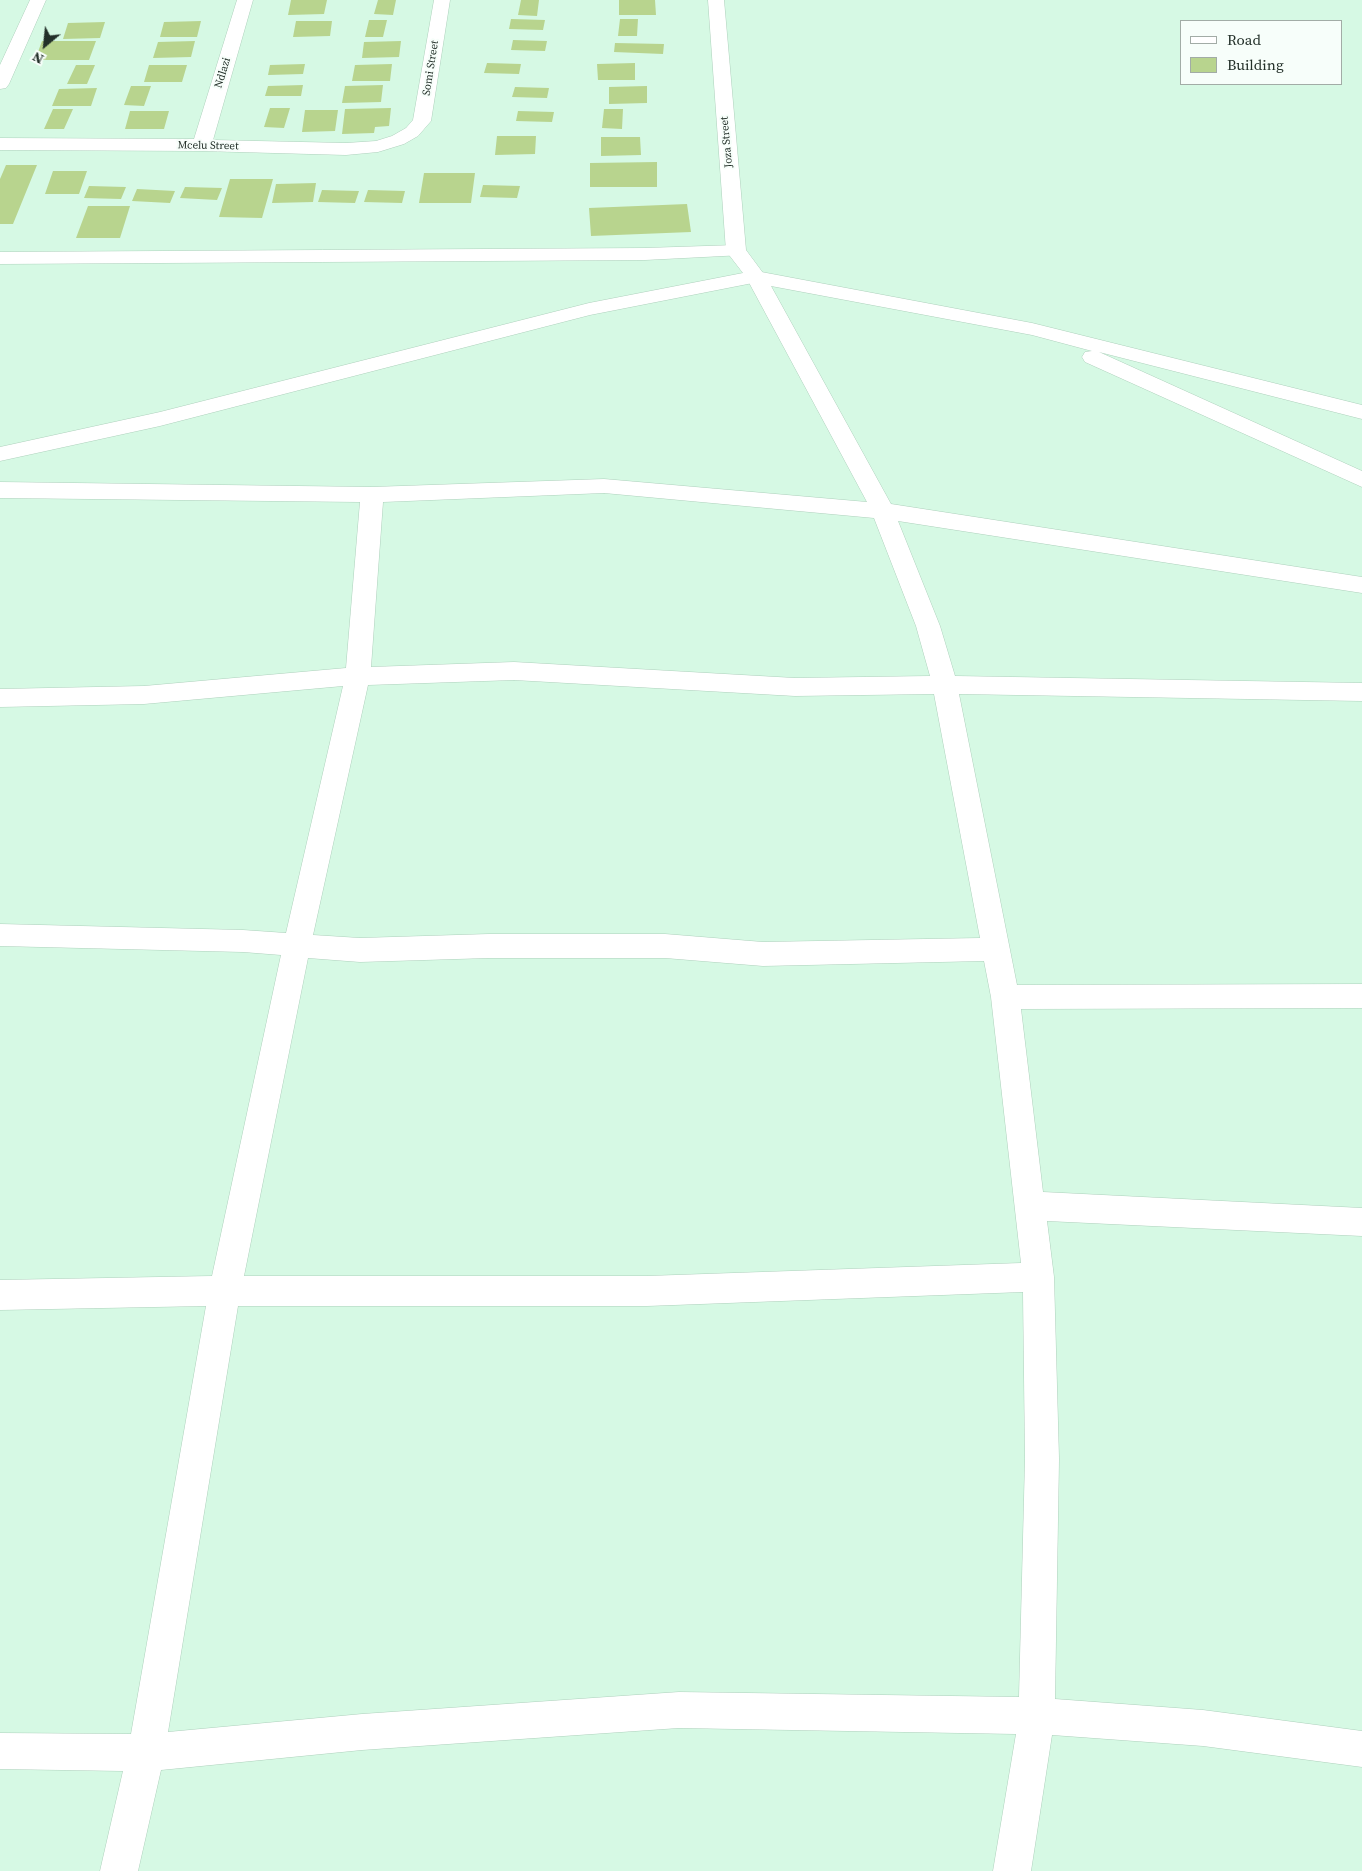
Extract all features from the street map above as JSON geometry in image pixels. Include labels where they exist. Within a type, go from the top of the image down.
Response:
[{"type":"street","points":[[0,84],[38,0]]},
{"type":"street","name":"Ndlazi","points":[[202,145],[245,0]]},
{"type":"street","name":"Somi Street","points":[[412,132],[422,121],[442,0]]},
{"type":"street","name":"Joza Street","points":[[716,0],[736,251]]},
{"type":"street","name":"Mcelu Street","points":[[0,144],[202,145],[346,149],[378,146],[398,140],[412,132]]},
{"type":"street","points":[[0,258],[625,254],[736,251],[756,277],[883,511],[928,626],[945,684],[1005,998],[1038,1277],[1042,1459],[1037,1716],[1012,1871]]},
{"type":"street","points":[[0,454],[160,419],[589,309],[756,277],[1032,329],[1362,412]]},
{"type":"street","points":[[1032,329],[1362,480]]},
{"type":"street","points":[[0,490],[372,495],[604,486],[883,511],[1362,585]]},
{"type":"street","points":[[120,1871],[146,1753],[225,1291],[298,945],[358,676],[372,495]]},
{"type":"street","points":[[0,698],[144,695],[358,676],[514,671],[795,687],[945,684],[1362,692]]},
{"type":"street","points":[[0,935],[243,941],[360,950],[489,946],[665,946],[763,954],[997,949]]},
{"type":"street","points":[[1005,998],[1362,996]]},
{"type":"street","points":[[1030,1206],[1362,1222]]},
{"type":"street","points":[[0,1295],[225,1291],[647,1291],[1038,1277]]},
{"type":"street","points":[[0,1752],[146,1753],[362,1732],[679,1710],[1037,1716],[1203,1728],[1362,1749]]},
{"type":"building","points":[[291,0],[327,0],[324,14],[288,15]]},
{"type":"building","points":[[378,0],[396,0],[393,15],[374,14]]},
{"type":"building","points":[[521,0],[539,0],[537,16],[518,15]]},
{"type":"building","points":[[619,0],[655,0],[656,15],[619,15]]},
{"type":"building","points":[[511,19],[545,20],[543,30],[509,29]]},
{"type":"building","points":[[620,19],[638,19],[637,36],[618,36]]},
{"type":"building","points":[[369,20],[387,20],[383,37],[365,37]]},
{"type":"building","points":[[201,21],[197,37],[160,37],[164,22]]},
{"type":"building","points":[[296,21],[332,21],[330,36],[293,37]]},
{"type":"building","points":[[105,22],[100,38],[63,39],[68,23]]},
{"type":"building","points":[[513,40],[547,41],[545,51],[511,50]]},
{"type":"building","points":[[42,41],[96,41],[89,60],[35,60]]},
{"type":"building","points":[[195,41],[191,57],[153,58],[158,42]]},
{"type":"building","points":[[401,41],[399,57],[362,58],[364,42]]},
{"type":"building","points":[[615,43],[664,44],[663,54],[614,52]]},
{"type":"building","points":[[487,63],[521,64],[519,74],[484,73]]},
{"type":"building","points":[[635,63],[635,80],[598,80],[597,64]]},
{"type":"building","points":[[305,64],[303,74],[268,75],[270,65]]},
{"type":"building","points":[[392,64],[390,81],[352,81],[355,65]]},
{"type":"building","points":[[76,65],[95,65],[87,84],[67,84]]},
{"type":"building","points":[[149,65],[187,65],[182,82],[144,82]]},
{"type":"building","points":[[303,85],[301,96],[265,96],[268,86]]},
{"type":"building","points":[[383,85],[381,102],[342,103],[345,86]]},
{"type":"building","points":[[131,86],[151,86],[144,106],[124,105]]},
{"type":"building","points":[[647,86],[647,103],[609,104],[609,87]]},
{"type":"building","points":[[515,87],[549,88],[547,98],[512,97]]},
{"type":"building","points":[[97,88],[91,106],[52,106],[59,89]]},
{"type":"building","points":[[270,108],[290,108],[284,128],[264,127]]},
{"type":"building","points":[[391,108],[389,126],[375,127],[374,133],[342,134],[345,109]]},
{"type":"building","points":[[53,109],[73,109],[64,129],[44,129]]},
{"type":"building","points":[[604,109],[623,109],[622,129],[602,128]]},
{"type":"building","points":[[305,110],[338,110],[335,131],[302,132]]},
{"type":"building","points":[[130,111],[169,111],[164,129],[125,129]]},
{"type":"building","points":[[518,111],[554,112],[552,122],[516,121]]},
{"type":"building","points":[[497,136],[536,136],[535,154],[495,155]]},
{"type":"building","points":[[601,137],[640,137],[641,155],[601,156]]},
{"type":"building","points":[[657,162],[657,187],[590,187],[590,163]]},
{"type":"building","points":[[6,165],[37,165],[13,224],[0,224],[0,179]]},
{"type":"building","points":[[53,171],[87,171],[79,194],[45,194]]},
{"type":"building","points":[[424,173],[475,173],[471,203],[419,203]]},
{"type":"building","points":[[230,179],[273,179],[262,218],[219,217]]},
{"type":"building","points":[[316,183],[313,202],[272,203],[276,184]]},
{"type":"building","points":[[483,185],[520,186],[517,198],[480,197]]},
{"type":"building","points":[[89,186],[126,187],[121,199],[84,198]]},
{"type":"building","points":[[185,187],[222,188],[217,200],[180,198]]},
{"type":"building","points":[[137,189],[175,191],[170,203],[132,201]]},
{"type":"building","points":[[322,190],[359,191],[355,203],[318,202]]},
{"type":"building","points":[[368,190],[405,191],[402,203],[364,202]]},
{"type":"building","points":[[687,204],[691,232],[591,236],[589,208]]},
{"type":"building","points":[[88,206],[130,206],[120,238],[76,238]]}]
